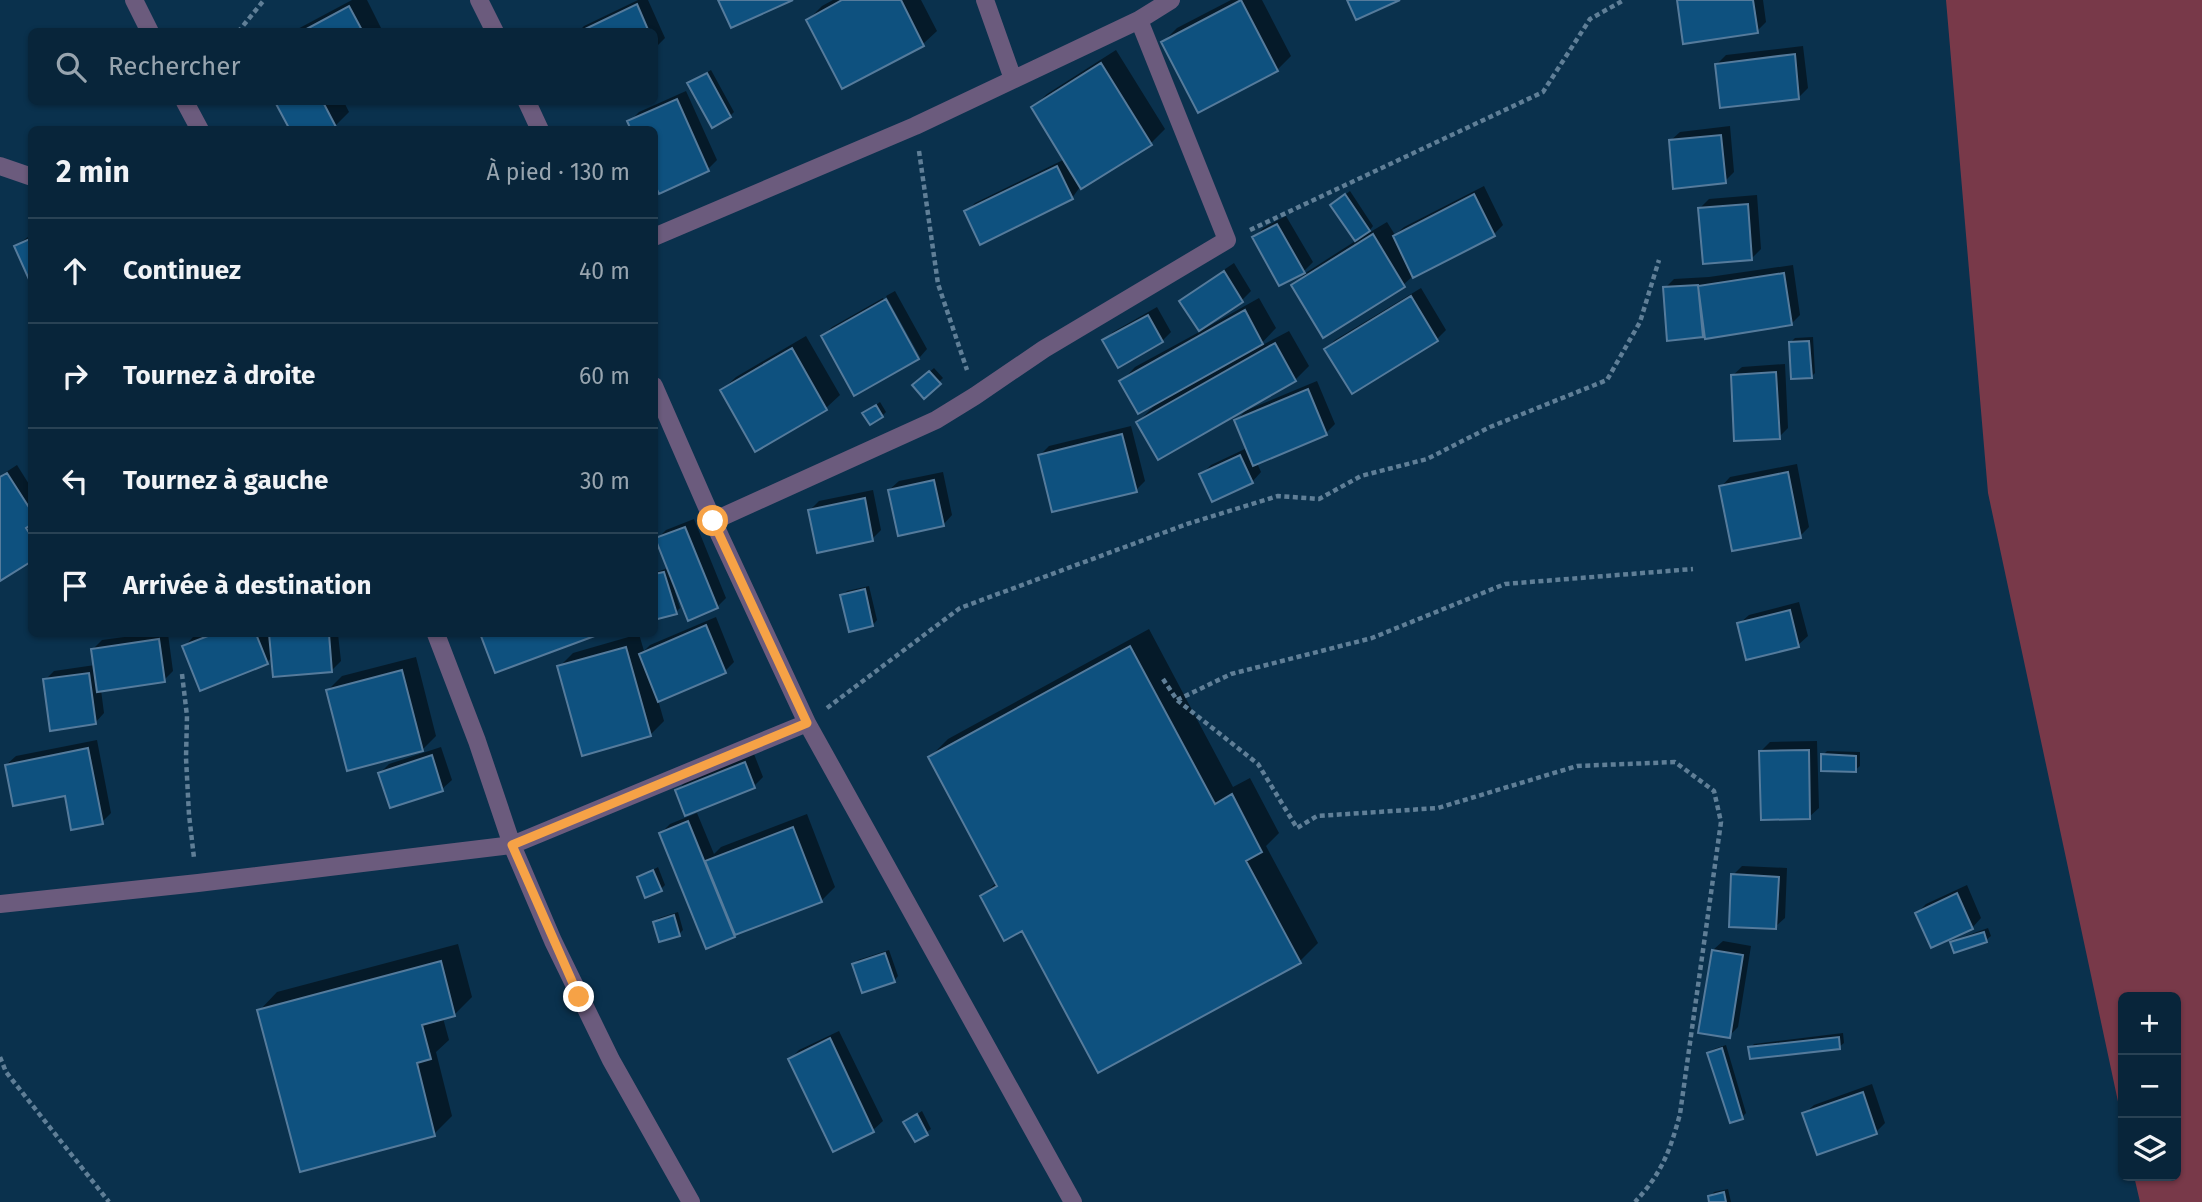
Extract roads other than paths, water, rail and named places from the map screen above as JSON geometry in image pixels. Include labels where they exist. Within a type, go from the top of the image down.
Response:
[{"type":"street","points":[[134,0],[148,28]]},
{"type":"street","points":[[479,0],[493,28]]},
{"type":"street","points":[[985,0],[1013,79]]},
{"type":"street","points":[[658,235],[915,126],[1139,20],[1171,0]]},
{"type":"street","points":[[713,521],[936,420],[1045,349],[1227,240],[1139,20]]},
{"type":"street","points":[[187,105],[198,126]]},
{"type":"street","points":[[528,105],[538,126]]},
{"type":"street","points":[[0,166],[28,176]]},
{"type":"street","points":[[658,395],[807,723],[1073,1202]]},
{"type":"street","points":[[437,637],[477,741],[512,845],[579,997],[611,1060],[691,1202]]},
{"type":"street","points":[[0,904],[512,845],[807,723]]}]
